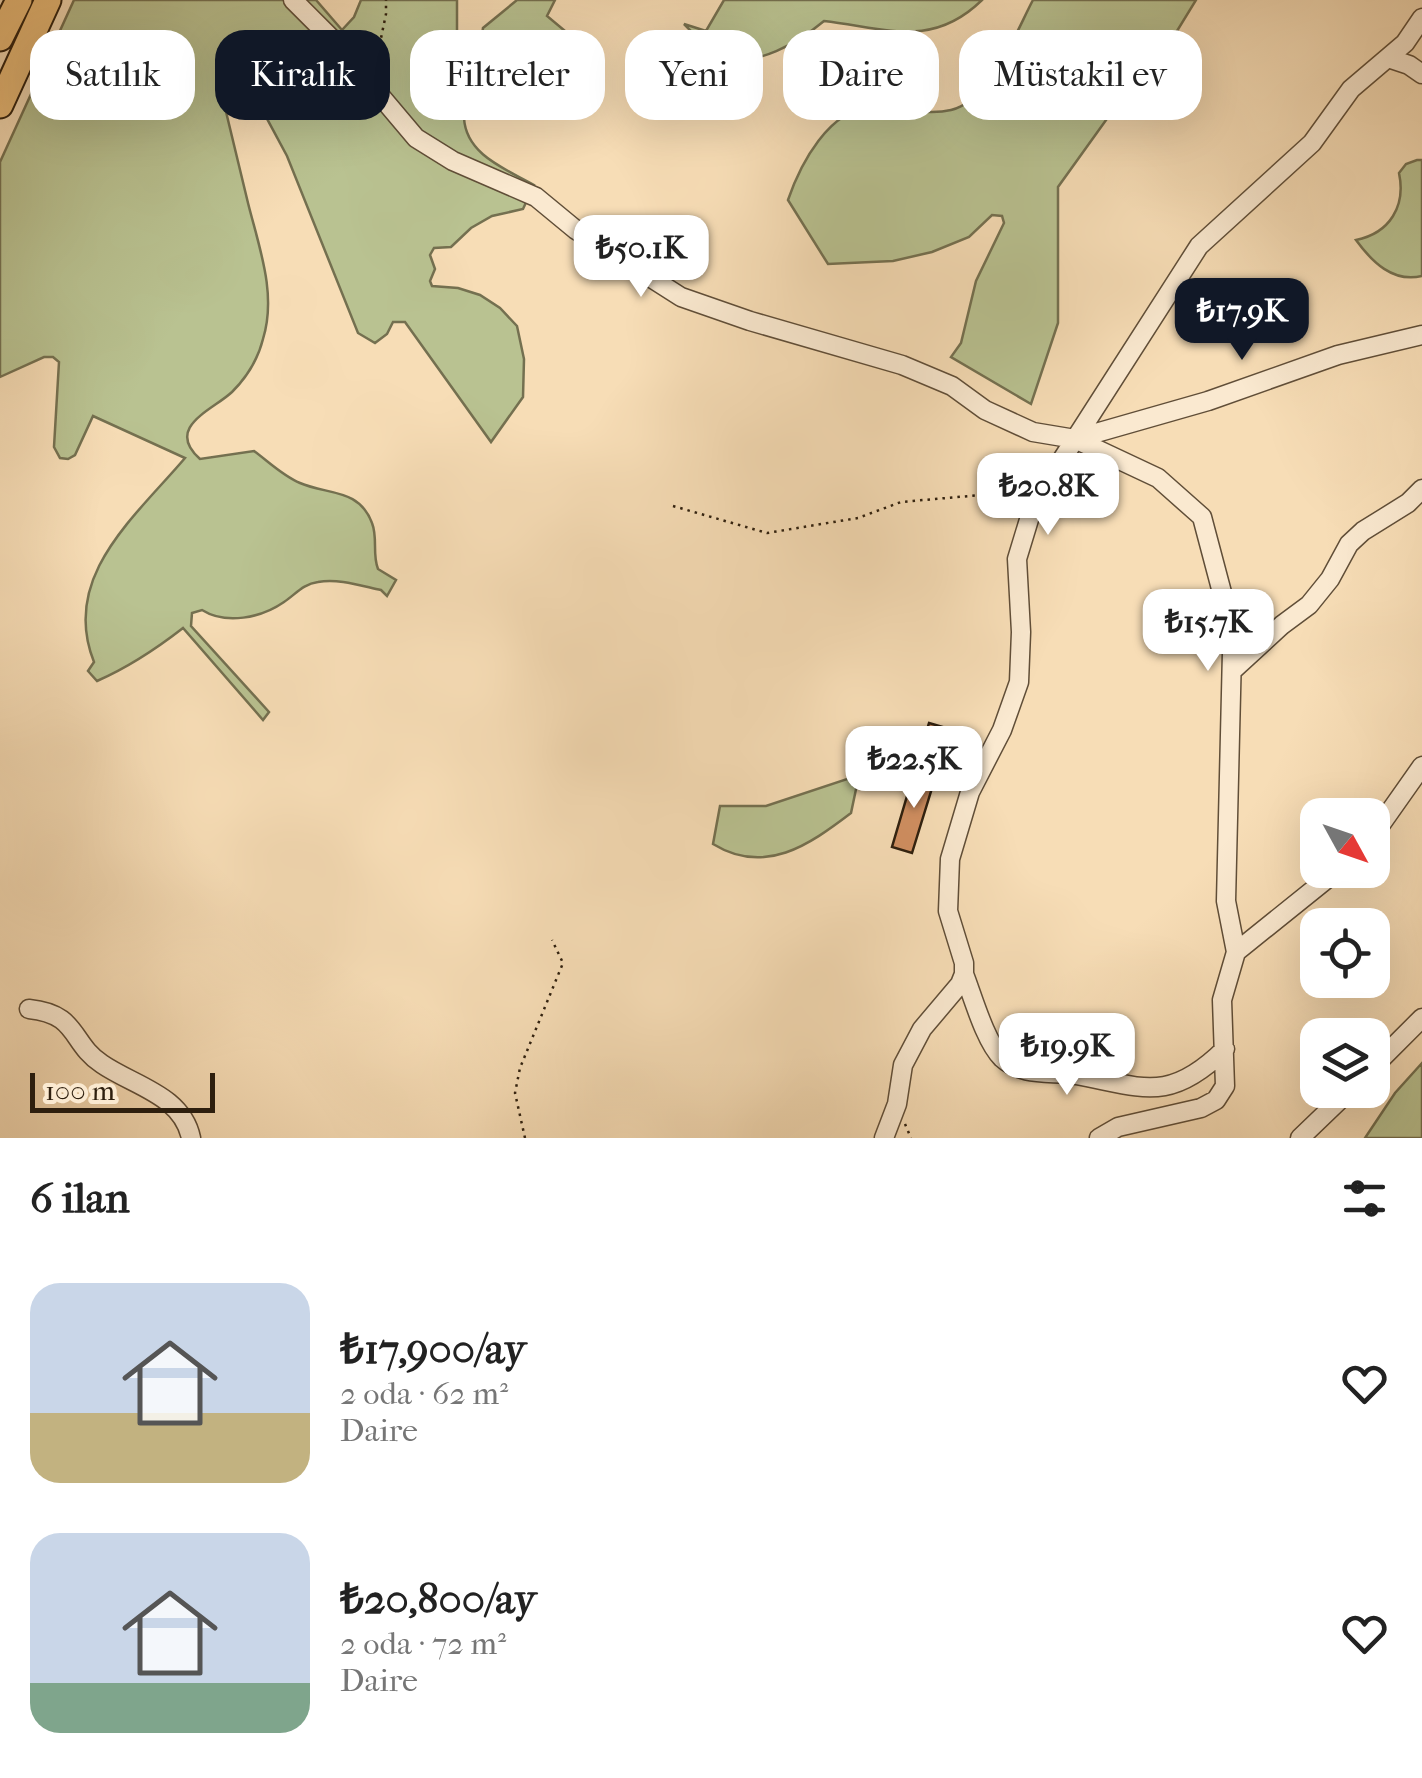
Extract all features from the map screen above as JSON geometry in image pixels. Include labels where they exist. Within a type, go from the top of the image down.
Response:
[{"type":"highway","points":[[0,38],[18,0]]},
{"type":"highway","points":[[0,105],[48,0]]},
{"type":"street","points":[[293,0],[323,30]]},
{"type":"street","points":[[1225,1050],[1204,1070],[1179,1083],[1152,1089],[1017,1068],[996,1050],[964,974],[948,910],[950,859],[970,792],[1002,730],[1019,682],[1017,559],[1037,503],[1199,246],[1312,143],[1351,89],[1406,43],[1422,18]]},
{"type":"street","points":[[1388,58],[1409,64],[1422,74]]},
{"type":"street","points":[[390,107],[416,138],[453,161],[536,197],[576,230],[681,297],[902,365],[952,386],[985,410],[1033,432],[1075,439],[1158,478],[1202,516],[1229,619],[1232,671],[1226,901],[1236,952],[1222,1000],[1225,1086],[1209,1105],[1118,1127],[1099,1138]]},
{"type":"street","points":[[1075,439],[1208,401],[1338,355],[1422,335]]},
{"type":"street","points":[[1232,671],[1309,606],[1348,544],[1422,489]]},
{"type":"street","points":[[1390,811],[1422,766]]},
{"type":"street","points":[[1236,952],[1316,888]]},
{"type":"street","points":[[884,1138],[897,1104],[903,1064],[922,1029],[964,974]]},
{"type":"street","points":[[29,1009],[58,1016],[100,1063],[168,1102],[186,1123],[190,1138]]},
{"type":"street","points":[[1390,1050],[1422,1018]]},
{"type":"street","points":[[1300,1138],[1331,1108]]},
{"type":"path","points":[[383,30],[386,0]]},
{"type":"path","points":[[673,506],[767,533],[858,518],[902,502],[992,494],[1037,503]]},
{"type":"path","points":[[524,1138],[516,1092],[520,1068],[562,963],[552,940]]},
{"type":"green space","points":[[74,0],[316,0],[342,30],[215,30],[215,120],[228,120],[265,271],[267,322],[258,354],[247,374],[189,428],[190,448],[200,459],[254,451],[294,480],[351,498],[372,523],[378,569],[396,580],[387,596],[381,590],[326,581],[308,585],[275,608],[254,616],[222,617],[202,610],[192,613],[191,626],[269,712],[263,720],[183,628],[142,657],[97,681],[88,671],[94,662],[86,631],[87,603],[95,576],[125,526],[185,458],[93,416],[75,455],[60,458],[54,447],[59,362],[44,357],[0,377],[0,162],[30,96],[30,120],[195,120],[195,30],[60,30]]},
{"type":"green space","points":[[361,0],[457,0],[457,30],[410,30],[410,120],[464,120],[466,131],[480,151],[534,185],[523,209],[492,216],[471,228],[451,247],[434,248],[430,255],[435,269],[432,286],[480,295],[517,326],[524,359],[523,397],[491,442],[405,322],[393,322],[387,334],[375,343],[358,333],[287,156],[268,120],[390,120],[390,30],[342,30],[354,17]]},
{"type":"green space","points":[[517,0],[555,0],[547,16],[564,30],[483,30]]},
{"type":"green space","points":[[724,0],[982,0],[945,25],[926,30],[888,30],[824,21],[812,30],[783,30],[783,48],[763,56],[763,30],[707,30]]},
{"type":"green space","points":[[1033,0],[1196,0],[1178,30],[1018,30]]},
{"type":"green space","points":[[959,107],[959,120],[1106,120],[1058,187],[1058,323],[1031,404],[951,357],[961,343],[976,281],[1004,223],[1002,216],[992,215],[969,237],[932,252],[893,261],[828,264],[788,200],[818,141],[839,120],[939,120],[939,112]]},
{"type":"green space","points":[[1422,160],[1422,276],[1411,277],[1384,269],[1356,240],[1378,231],[1393,216],[1400,196],[1399,173],[1406,164]]},
{"type":"green space","points":[[859,775],[851,813],[803,845],[768,857],[751,857],[713,844],[720,806],[766,806]]},
{"type":"green space","points":[[1422,1063],[1422,1138],[1365,1138],[1385,1108],[1390,1108],[1395,1093]]},
{"type":"building","points":[[929,723],[953,730],[939,776],[915,769]]},
{"type":"building","points":[[915,769],[936,775],[912,853],[892,847]]}]
